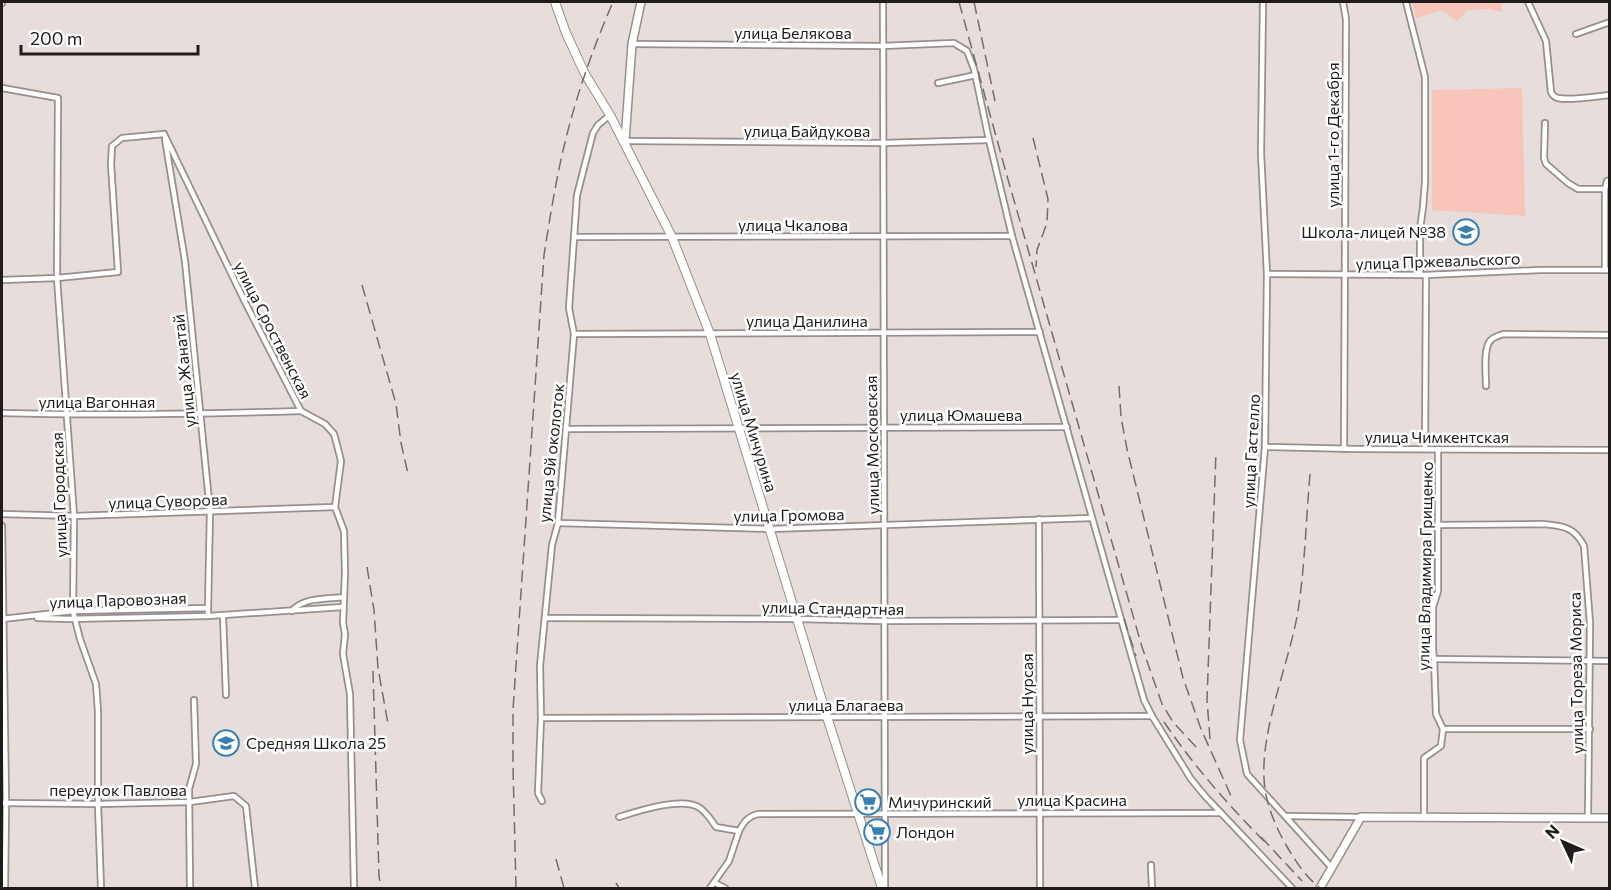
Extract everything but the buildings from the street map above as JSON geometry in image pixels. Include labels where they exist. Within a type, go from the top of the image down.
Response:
[{"type":"main road","name":"улица Мичурина","points":[[555,2],[585,74],[625,141],[672,237],[710,334],[857,814],[883,888]]},
{"type":"street","points":[[625,141],[632,44],[641,2]]},
{"type":"street","name":"улица Московская","points":[[882,2],[885,525],[883,888]]},
{"type":"street","name":"улица Гастелло","points":[[1263,2],[1261,153],[1268,274],[1265,447],[1240,740],[1247,774],[1332,868]]},
{"type":"street","name":"улица 1-го Декабря","points":[[1343,2],[1346,19],[1344,448]]},
{"type":"street","points":[[1406,2],[1425,77],[1425,182],[1420,229],[1420,275]]},
{"type":"street","points":[[1528,2],[1546,41],[1553,96],[1573,98],[1610,95]]},
{"type":"street","points":[[1576,34],[1610,22]]},
{"type":"street","name":"улица Белякова","points":[[632,44],[882,46],[954,44],[967,51],[976,75]]},
{"type":"street","points":[[938,83],[976,75],[1012,236],[1144,700],[1191,779],[1292,888]]},
{"type":"street","name":"улица Городская","points":[[2,88],[58,98],[57,278],[74,516],[73,611],[96,684],[101,888]]},
{"type":"street","name":"улица 9й околоток","points":[[542,801],[538,793],[541,718],[540,666],[552,544],[558,523],[567,429],[574,334],[569,308],[577,195],[593,133],[598,125],[610,115]]},
{"type":"street","points":[[1545,123],[1544,158],[1546,164],[1578,189],[1605,189]]},
{"type":"street","points":[[2,280],[118,273],[111,164],[112,146],[122,138],[164,134]]},
{"type":"street","name":"улица Сроственская","points":[[164,134],[245,302],[301,411],[325,424],[334,434],[341,461],[335,507],[344,531],[345,634],[343,654],[350,693],[354,888]]},
{"type":"street","name":"улица Жанатай","points":[[164,134],[185,261],[210,511],[208,608]]},
{"type":"street","name":"улица Байдукова","points":[[625,141],[883,143],[989,140]]},
{"type":"street","points":[[1607,270],[1605,189],[1607,181],[1610,180]]},
{"type":"street","name":"улица Чкалова","points":[[574,237],[1012,236]]},
{"type":"street","name":"улица Пржевальского","points":[[1268,274],[1426,275],[1540,270],[1607,270]]},
{"type":"street","name":"улица Владимира Грищенко","points":[[1425,449],[1426,275]]},
{"type":"street","name":"улица Данилина","points":[[574,334],[1040,332]]},
{"type":"street","points":[[1486,386],[1486,349],[1491,339],[1497,336],[1503,334],[1610,335]]},
{"type":"street","name":"улица Вагонная","points":[[2,413],[68,415],[301,411]]},
{"type":"street","name":"улица Юмашева","points":[[567,429],[1067,427]]},
{"type":"street","name":"улица Чимкентская","points":[[1265,447],[1610,450]]},
{"type":"street","name":"улица Владимира Грищенко","points":[[1438,449],[1438,591],[1433,607],[1433,650],[1436,714],[1443,729]]},
{"type":"street","name":"улица Суворова","points":[[2,514],[74,516],[335,507]]},
{"type":"street","name":"улица Громова","points":[[558,523],[770,529],[1092,518]]},
{"type":"street","name":"улица Нурсая","points":[[1039,519],[1040,888]]},
{"type":"street","name":"улица Тореза Мориса","points":[[1437,525],[1542,524],[1558,526],[1574,531],[1584,546],[1589,606],[1590,660],[1588,817]]},
{"type":"street","points":[[2,526],[5,888]]},
{"type":"street","points":[[292,611],[304,602],[344,597]]},
{"type":"street","name":"улица Паровозная","points":[[22,617],[223,616],[344,607]]},
{"type":"street","name":"улица Паровозная","points":[[2,620],[73,611],[208,608],[208,616]]},
{"type":"street","points":[[223,616],[226,695]]},
{"type":"street","name":"улица Стандартная","points":[[545,618],[883,621],[1121,620]]},
{"type":"street","points":[[1434,659],[1610,661]]},
{"type":"street","points":[[190,888],[189,789],[196,764],[194,700]]},
{"type":"street","name":"улица Благаева","points":[[541,718],[1152,716]]},
{"type":"street","points":[[1424,817],[1424,758],[1441,746],[1443,729],[1590,729]]},
{"type":"street","name":"переулок Павлова","points":[[4,802],[98,804],[190,802],[234,796],[246,806],[255,888]]},
{"type":"street","points":[[619,816],[668,805],[691,805],[699,807],[716,827],[739,831],[729,861],[710,888]]},
{"type":"street","name":"улица Красина","points":[[739,831],[744,821],[758,814],[1221,813]]},
{"type":"street","points":[[1286,816],[1610,818]]},
{"type":"street","points":[[1320,888],[1361,817]]},
{"type":"street","points":[[1152,865],[1152,888]]},
{"type":"street","points":[[715,883],[725,888]]},
{"type":"shaded area","points":[[1412,2],[1502,2],[1502,12],[1488,9],[1468,10],[1457,21],[1442,10],[1417,18]]},
{"type":"shaded area","points":[[1522,88],[1525,216],[1432,210],[1432,90]]},
{"type":"railway","points":[[516,888],[513,710],[544,255],[558,172],[570,123],[589,62],[613,2]]},
{"type":"railway","points":[[959,2],[1142,647],[1162,704],[1173,722],[1198,749]]},
{"type":"railway","points":[[974,2],[995,101]]},
{"type":"railway","points":[[1033,138],[1048,199],[1047,223],[1037,250],[1036,267]]},
{"type":"railway","points":[[362,285],[396,404],[408,474]]},
{"type":"railway","points":[[1119,386],[1121,417],[1127,449],[1183,678],[1201,729],[1231,796]]},
{"type":"railway","points":[[1210,739],[1207,700],[1216,451]]},
{"type":"railway","points":[[1310,474],[1298,611],[1274,703],[1265,751],[1264,774],[1266,795],[1280,833],[1301,868],[1320,888]]},
{"type":"railway","points":[[367,567],[374,610],[378,668],[388,724]]},
{"type":"railway","points":[[1124,619],[1136,656]]},
{"type":"railway","points":[[373,671],[381,888]]},
{"type":"railway","points":[[1164,722],[1212,785],[1265,842]]},
{"type":"railway","points":[[1261,837],[1302,881]]},
{"type":"railway","points":[[556,859],[564,888]]},
{"type":"railway","points":[[616,883],[619,888]]},
{"type":"place","name":"Школа-лицей №38","points":[[1466,232]]},
{"type":"place","name":"Средняя Школа 25","points":[[226,743]]},
{"type":"place","name":"Мичуринский","points":[[868,802]]},
{"type":"place","name":"Лондон","points":[[877,832]]}]
